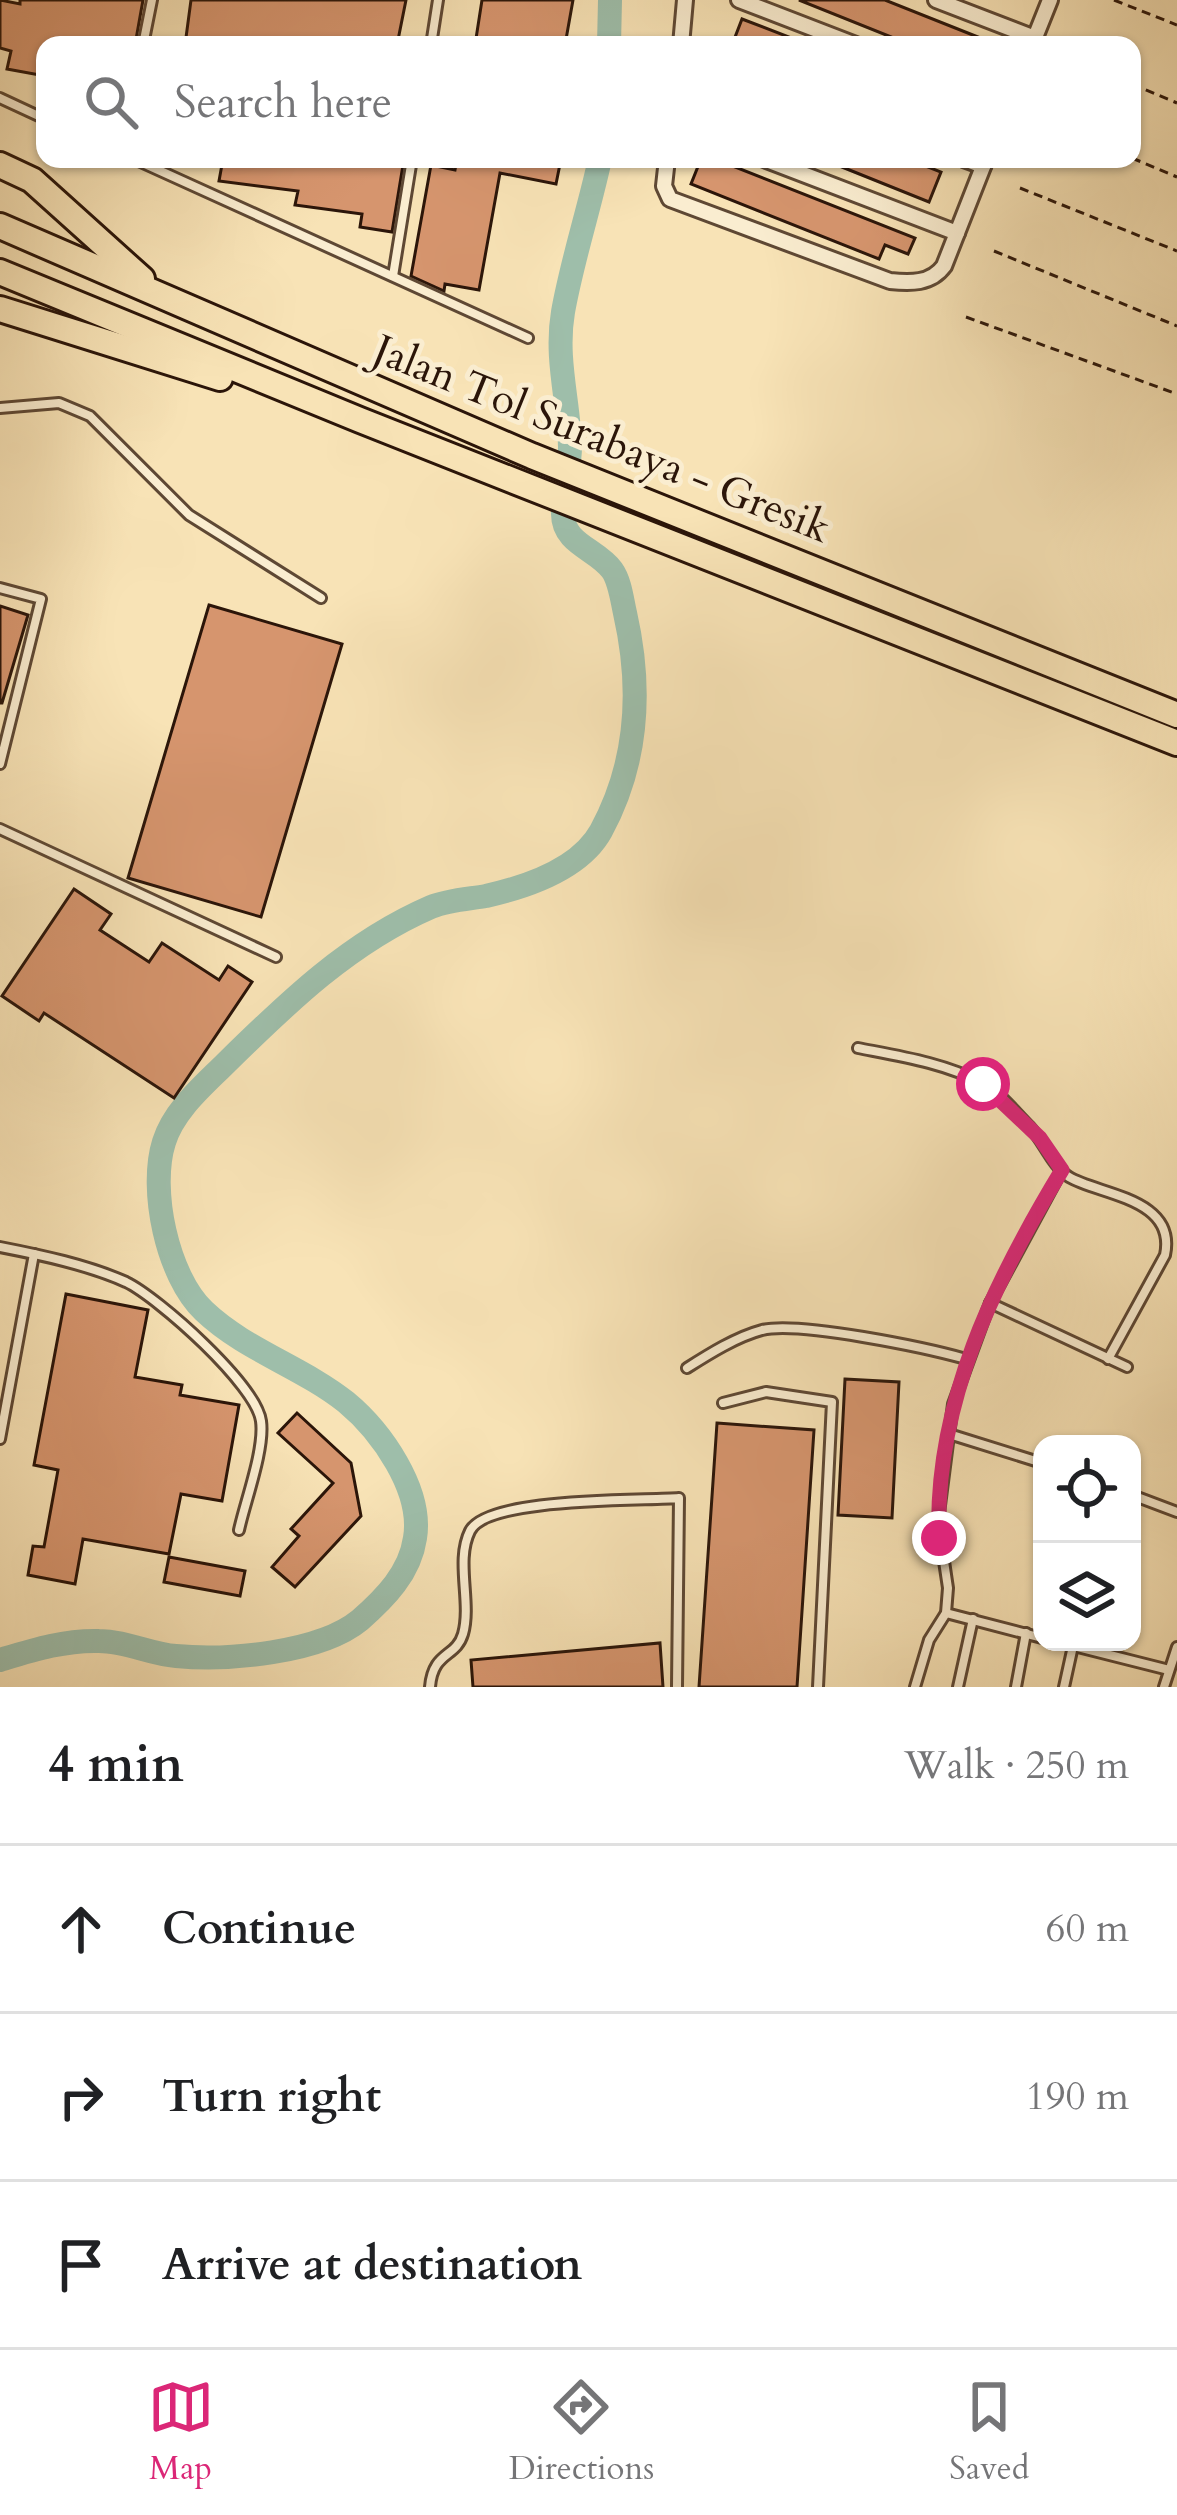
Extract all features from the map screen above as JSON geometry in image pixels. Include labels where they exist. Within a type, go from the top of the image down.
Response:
[{"type":"highway","points":[[0,165],[32,180],[159,294]]},
{"type":"highway","name":"Jalan Tol Surabaya - Gresik","points":[[0,226],[532,455],[1177,715]]},
{"type":"highway","name":"Jalan Tol Surabaya - Gresik","points":[[0,272],[360,420],[1177,743]]},
{"type":"highway","points":[[0,309],[360,420]]},
{"type":"street","points":[[683,36],[685,0]]},
{"type":"street","points":[[740,0],[833,36]]},
{"type":"street","points":[[936,0],[1021,36]]},
{"type":"street","points":[[1035,36],[1050,0]]},
{"type":"street","points":[[666,168],[664,186],[670,199],[890,281],[913,283],[938,274],[982,168]]},
{"type":"street","points":[[788,168],[957,232]]},
{"type":"lane","points":[[145,36],[152,0]]},
{"type":"lane","points":[[432,36],[438,0]]},
{"type":"lane","points":[[0,98],[36,114]]},
{"type":"lane","points":[[154,168],[528,338]]},
{"type":"lane","points":[[393,276],[411,168]]},
{"type":"lane","points":[[0,408],[59,403],[90,416],[189,515],[321,598]]},
{"type":"lane","points":[[0,588],[40,599],[0,764]]},
{"type":"lane","points":[[0,830],[276,958]]},
{"type":"lane","points":[[858,1048],[937,1066],[983,1084],[1040,1138],[1062,1170],[1151,1213],[1168,1236],[1165,1256],[1108,1359]]},
{"type":"lane","points":[[915,1687],[928,1643],[946,1612],[948,1588],[938,1521],[952,1404],[990,1303],[1062,1170]]},
{"type":"lane","points":[[0,1247],[128,1283],[162,1308],[254,1399],[261,1431],[239,1530]]},
{"type":"lane","points":[[0,1439],[34,1254]]},
{"type":"lane","points":[[990,1303],[1127,1367]]},
{"type":"lane","points":[[687,1368],[740,1339],[779,1328],[929,1348],[966,1359]]},
{"type":"lane","points":[[723,1403],[766,1392],[832,1402],[818,1687]]},
{"type":"lane","points":[[949,1434],[1033,1459]]},
{"type":"lane","points":[[430,1687],[436,1661],[458,1645],[464,1631],[466,1548],[471,1529],[486,1514],[521,1505],[679,1498],[677,1687]]},
{"type":"lane","points":[[1141,1498],[1177,1512]]},
{"type":"lane","points":[[946,1612],[1033,1635]]},
{"type":"lane","points":[[958,1687],[973,1619]]},
{"type":"lane","points":[[1016,1687],[1026,1633]]},
{"type":"lane","points":[[1164,1687],[1177,1647]]},
{"type":"lane","points":[[1064,1687],[1072,1651]]},
{"type":"lane","points":[[1093,1651],[1168,1670]]},
{"type":"path","points":[[1114,0],[1177,25]]},
{"type":"path","points":[[1141,89],[1177,103]]},
{"type":"path","points":[[1141,162],[1177,177]]},
{"type":"path","points":[[1020,188],[1177,251]]},
{"type":"path","points":[[994,251],[1177,326]]},
{"type":"path","points":[[966,317],[1177,394]]},
{"type":"building","points":[[0,0],[20,4],[20,0],[143,0],[137,36],[36,36],[36,74],[7,69],[11,51],[0,48]]},
{"type":"building","points":[[191,0],[406,0],[399,36],[186,36]]},
{"type":"building","points":[[482,0],[573,0],[567,36],[476,36]]},
{"type":"building","points":[[799,0],[885,0],[975,36],[889,36]]},
{"type":"building","points":[[742,19],[786,36],[735,36]]},
{"type":"building","points":[[221,168],[403,168],[392,232],[360,227],[362,214],[295,205],[298,191],[219,181]]},
{"type":"building","points":[[430,168],[559,168],[556,184],[500,173],[479,290],[445,284],[444,291],[411,276]]},
{"type":"building","points":[[697,168],[738,168],[915,238],[908,254],[885,245],[879,259],[691,184]]},
{"type":"building","points":[[844,168],[941,172],[929,202]]},
{"type":"building","points":[[209,605],[342,644],[261,917],[128,878]]},
{"type":"building","points":[[0,606],[28,615],[2,703],[0,703]]},
{"type":"building","points":[[74,889],[111,914],[100,930],[149,962],[162,943],[219,980],[228,966],[252,982],[174,1098],[44,1013],[39,1021],[2,996]]},
{"type":"building","points":[[66,1294],[148,1310],[135,1377],[182,1385],[180,1395],[239,1405],[222,1501],[181,1494],[169,1554],[83,1539],[75,1584],[28,1575],[33,1546],[44,1547],[58,1470],[34,1465]]},
{"type":"building","points":[[845,1379],[899,1382],[892,1518],[838,1515]]},
{"type":"building","points":[[297,1413],[351,1463],[361,1516],[295,1587],[272,1567],[299,1536],[291,1529],[333,1483],[278,1433]]},
{"type":"building","points":[[717,1423],[814,1430],[797,1687],[699,1687]]},
{"type":"building","points":[[169,1557],[245,1571],[240,1596],[164,1582]]},
{"type":"building","points":[[660,1643],[663,1687],[473,1687],[471,1660]]},
{"type":"waterway","points":[[609,36],[610,0]]},
{"type":"waterway","points":[[0,1660],[86,1641],[197,1657],[246,1656],[298,1647],[360,1620],[387,1594],[408,1562],[415,1538],[413,1501],[397,1463],[373,1429],[329,1390],[220,1325],[191,1296],[164,1231],[160,1161],[169,1130],[190,1099],[321,975],[401,921],[431,907],[518,887],[566,866],[592,844],[613,805],[633,725],[630,641],[615,574],[569,532],[563,514],[570,447],[561,329],[598,168]]},
{"type":"route","points":[[939,1538],[952,1404],[966,1359],[990,1303],[1062,1170],[1040,1138],[983,1084]]}]
